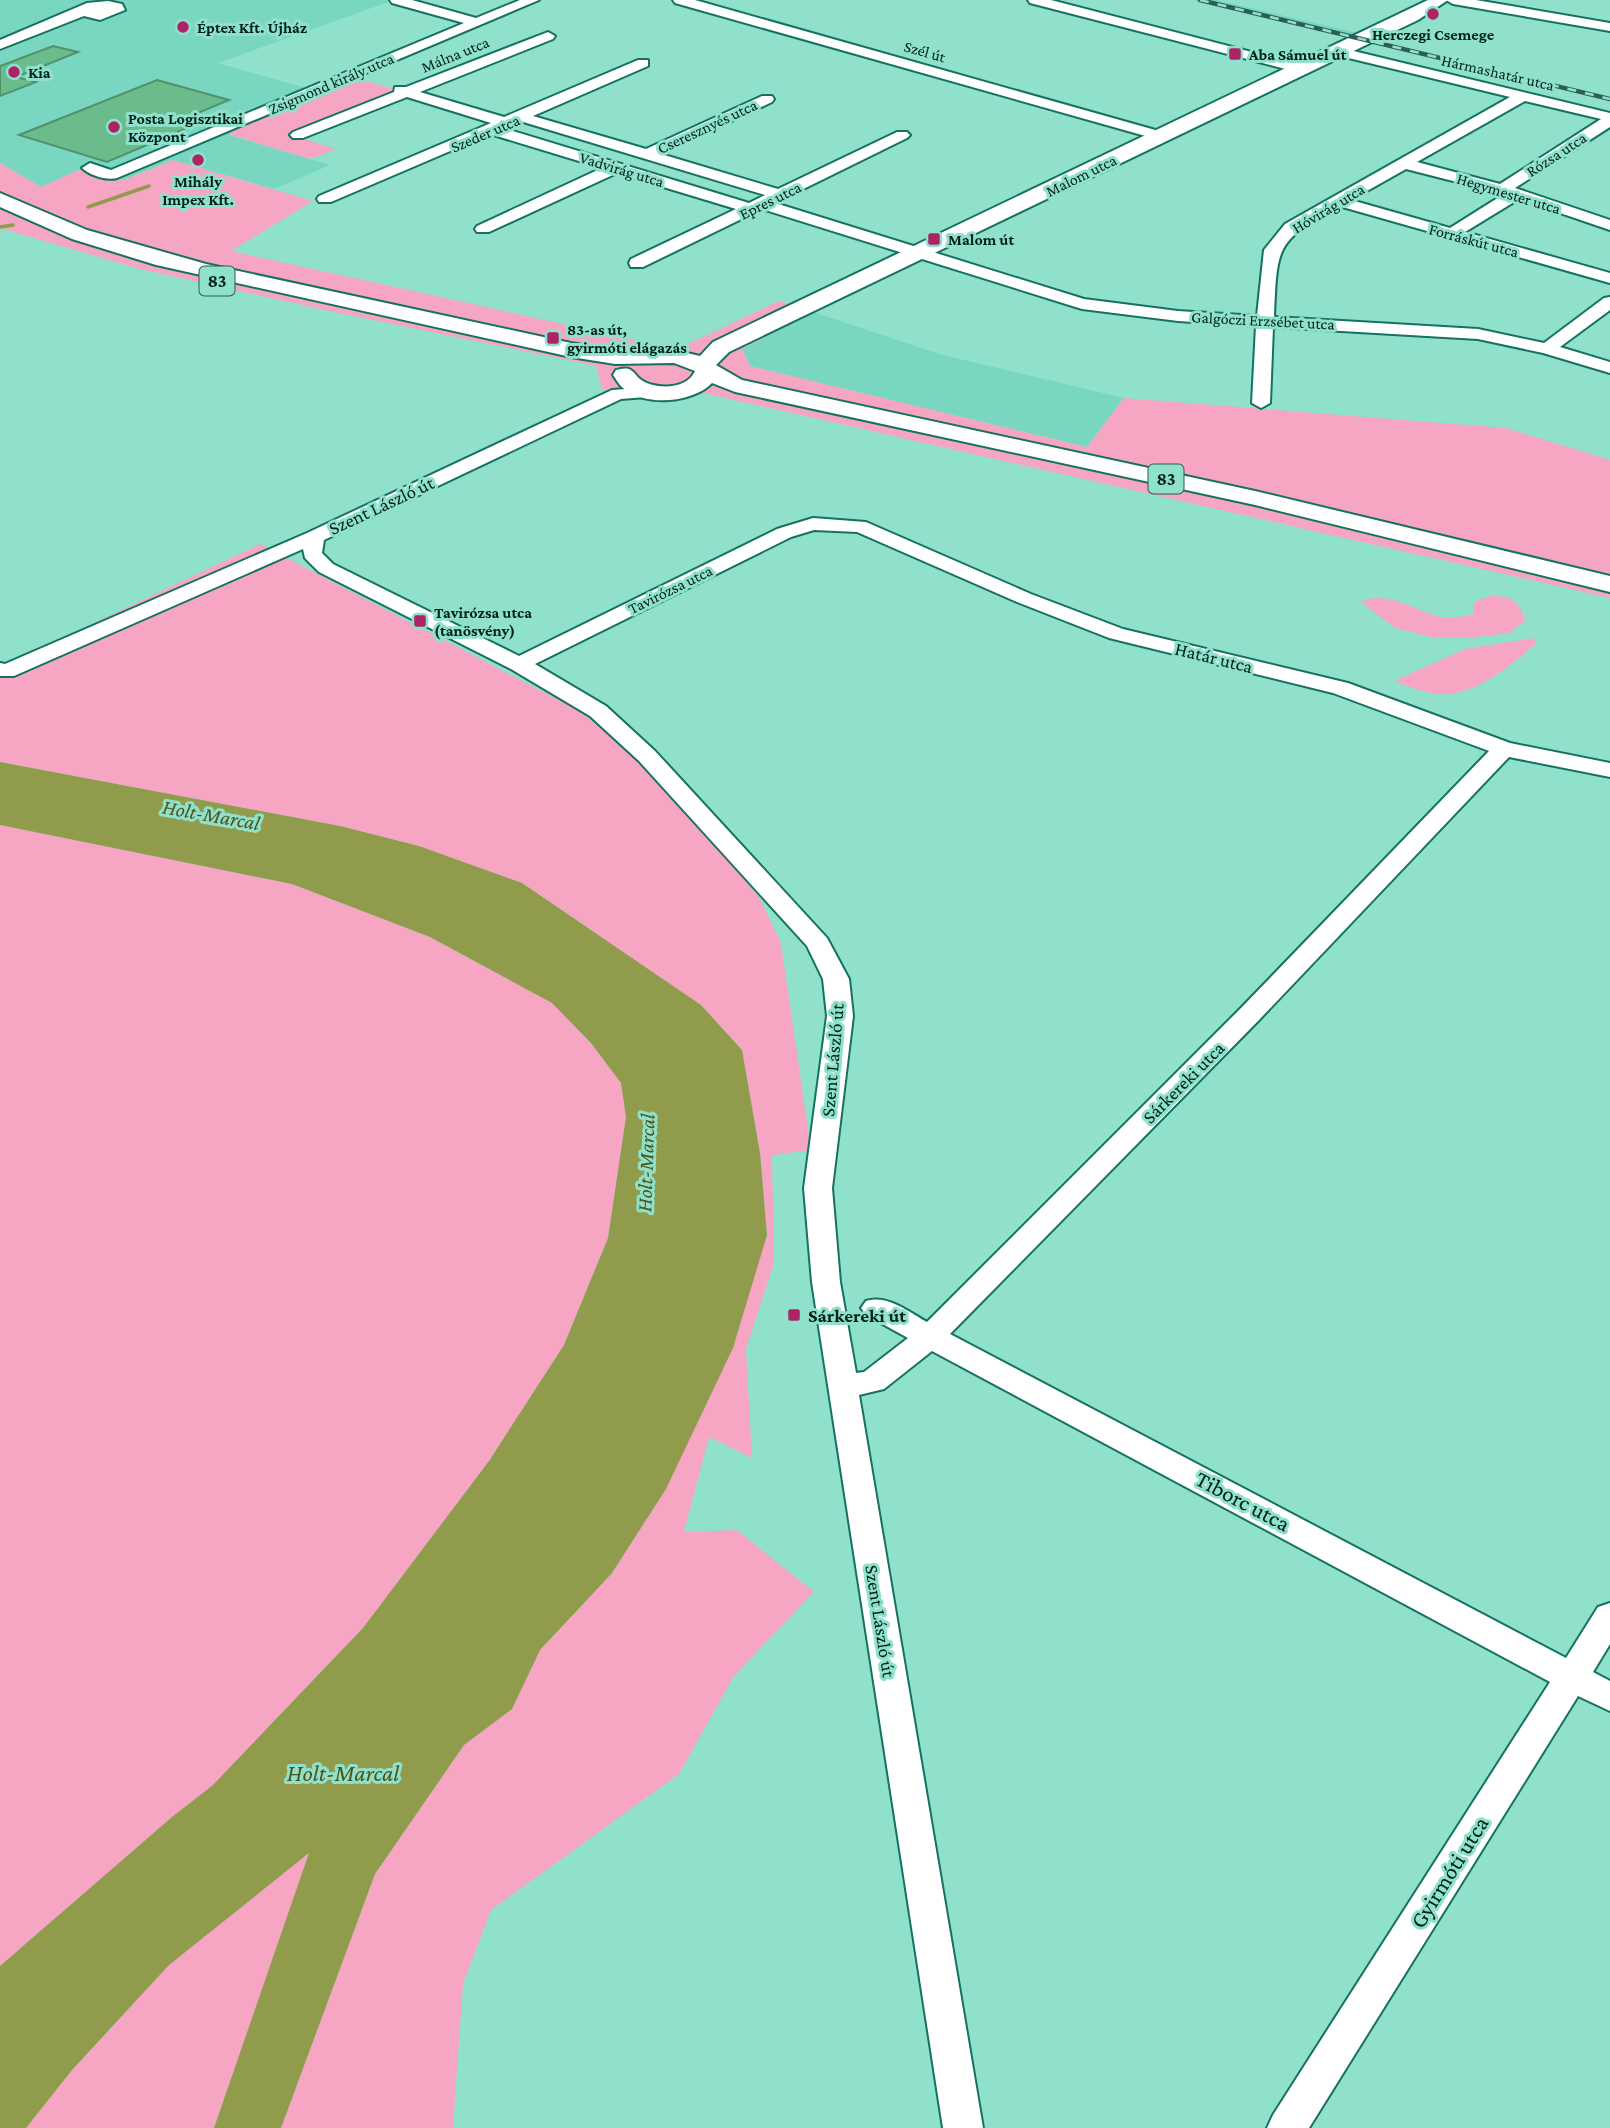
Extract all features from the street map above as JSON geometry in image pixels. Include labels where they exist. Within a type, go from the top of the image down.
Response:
[{"type":"main road","name":"Malom utca","points":[[696,371],[721,347],[1412,16],[1440,0]]},
{"type":"main road","name":"83","points":[[0,199],[78,233],[190,265],[606,356],[656,357],[735,385],[1255,498],[1610,584]]},
{"type":"main road","name":"83","points":[[0,212],[73,243],[135,262],[604,367],[623,383],[653,392],[696,371],[1610,595]]},
{"type":"main road","name":"83","points":[[623,383],[634,364],[656,357]]},
{"type":"street","points":[[397,0],[478,23]]},
{"type":"street","name":"Zsigmond király utca","points":[[90,169],[112,175],[532,0]]},
{"type":"street","name":"Szél út","points":[[680,0],[1161,136]]},
{"type":"street","points":[[1035,0],[1301,69]]},
{"type":"street","points":[[1452,0],[1610,27]]},
{"type":"street","points":[[0,45],[51,27],[86,7]]},
{"type":"street","name":"Málna utca","points":[[298,135],[548,36]]},
{"type":"street","name":"Hármashatár utca","points":[[1337,51],[1610,118]]},
{"type":"street","name":"Szeder utca","points":[[325,199],[492,130],[643,63]]},
{"type":"street","points":[[352,74],[406,92],[648,154],[782,195]]},
{"type":"street","name":"Hóvirág utca","points":[[1261,404],[1267,278],[1272,250],[1291,228],[1523,96]]},
{"type":"street","name":"Cseresznyés utca","points":[[648,154],[767,99]]},
{"type":"street","name":"Rózsa utca","points":[[1451,234],[1610,118]]},
{"type":"street","name":"Vadvirág utca","points":[[492,130],[920,252]]},
{"type":"street","name":"Epres utca","points":[[637,263],[902,135]]},
{"type":"street","name":"Hegymester utca","points":[[1406,164],[1510,191],[1610,225]]},
{"type":"street","points":[[483,229],[617,167]]},
{"type":"street","name":"Forráskút utca","points":[[1338,201],[1610,278]]},
{"type":"street","name":"Galgóczi Erzsébet utca","points":[[920,252],[1034,291],[1082,304],[1178,316],[1467,333],[1547,349],[1610,368]]},
{"type":"street","points":[[1547,349],[1610,302]]},
{"type":"street","name":"Szent László út","points":[[623,383],[314,537],[312,554],[326,568],[519,664],[598,711],[648,756],[818,943],[829,962],[836,979],[840,1016],[818,1188],[826,1282],[963,2128]]},
{"type":"street","name":"Tavirózsa utca","points":[[519,664],[784,533],[825,523]]},
{"type":"street","name":"Határ utca","points":[[825,523],[859,526],[882,534],[1024,598],[1116,634],[1340,688],[1504,749],[1610,770]]},
{"type":"street","points":[[0,669],[6,671],[314,537]]},
{"type":"street","name":"Sárkereki utca","points":[[843,1387],[873,1381],[931,1336],[1251,1014],[1504,749]]},
{"type":"street","name":"Tiborc utca","points":[[876,1308],[1610,1697]]},
{"type":"street","name":"Gyirmóti utca","points":[[1287,2128],[1610,1616]]},
{"type":"shaded area","points":[[0,0],[391,1],[218,63],[316,91],[229,135],[330,165],[274,189],[173,160],[124,180],[81,169],[41,187],[0,163]]},
{"type":"shaded area","points":[[1193,0],[1217,0],[1358,33],[1349,37]]},
{"type":"shaded area","points":[[353,77],[397,90],[291,135],[336,149],[310,159],[228,134],[316,91]]},
{"type":"shaded area","points":[[173,160],[313,201],[231,251],[654,344],[688,344],[779,301],[813,312],[742,349],[750,366],[1087,447],[1124,398],[1506,428],[1610,460],[1610,598],[690,390],[642,399],[602,389],[596,366],[140,269],[0,228],[0,163],[41,187],[81,169],[124,180]]},
{"type":"shaded area","points":[[813,312],[939,354],[1124,398],[1087,447],[750,366],[742,349]]},
{"type":"shaded area","points":[[260,544],[580,711],[642,761],[759,897],[781,943],[811,1150],[772,1155],[774,1263],[746,1349],[752,1458],[709,1437],[684,1532],[737,1530],[814,1592],[734,1676],[679,1774],[491,1910],[463,1984],[453,2128],[281,2128],[375,1874],[464,1745],[512,1709],[540,1650],[612,1573],[666,1489],[767,1235],[760,1153],[742,1050],[701,1005],[522,883],[419,846],[340,826],[0,762],[0,668]]},
{"type":"shaded area","points":[[1490,596],[1513,600],[1526,620],[1510,633],[1476,637],[1431,637],[1395,628],[1361,602],[1391,599],[1449,618],[1474,614],[1473,605]]},
{"type":"shaded area","points":[[1533,638],[1537,643],[1501,671],[1460,692],[1431,693],[1394,681],[1465,649]]},
{"type":"shaded area","points":[[0,825],[292,884],[430,937],[552,1003],[591,1043],[621,1083],[626,1117],[608,1238],[564,1345],[489,1461],[363,1628],[213,1785],[172,1817],[0,1966]]},
{"type":"shaded area","points":[[310,1852],[214,2128],[26,2128],[72,2070],[169,1965]]},
{"type":"water","name":"Holt-Marcal","points":[[0,762],[340,826],[419,846],[522,883],[701,1005],[742,1050],[760,1153],[767,1235],[733,1348],[666,1489],[612,1573],[540,1650],[512,1709],[464,1745],[375,1874],[281,2128],[214,2128],[309,1853],[169,1965],[72,2070],[26,2128],[0,2128],[0,1966],[172,1817],[213,1785],[363,1628],[489,1461],[564,1345],[608,1238],[626,1117],[621,1083],[591,1043],[552,1003],[430,937],[292,884],[0,825]]},
{"type":"building","name":"Kia","points":[[53,46],[78,52],[16,77],[36,82],[0,96],[0,66]]},
{"type":"building","name":"Posta Logisztikai Központ","points":[[157,80],[229,100],[193,115],[208,119],[107,162],[19,135]]},
{"type":"waterway","points":[[88,207],[149,186]]},
{"type":"waterway","points":[[0,227],[13,225]]},
{"type":"railway","points":[[1200,0],[1610,99]]},
{"type":"place","name":"Herczegi Csemege","points":[[1433,14]]},
{"type":"place","name":"Éptex Kft. Újház","points":[[183,27]]},
{"type":"place","name":"Aba Sámuel út","points":[[1235,54]]},
{"type":"place","name":"Kia","points":[[14,72]]},
{"type":"place","name":"Posta Logisztikai Központ","points":[[114,127]]},
{"type":"place","name":"Mihály Impex Kft.","points":[[198,160]]},
{"type":"place","name":"Malom út","points":[[934,239]]},
{"type":"place","name":"83-as út, gyirmóti elágazás","points":[[553,338]]},
{"type":"place","name":"Tavirózsa utca (tanösvény)","points":[[420,621]]},
{"type":"place","name":"Sárkereki út","points":[[794,1315]]}]
